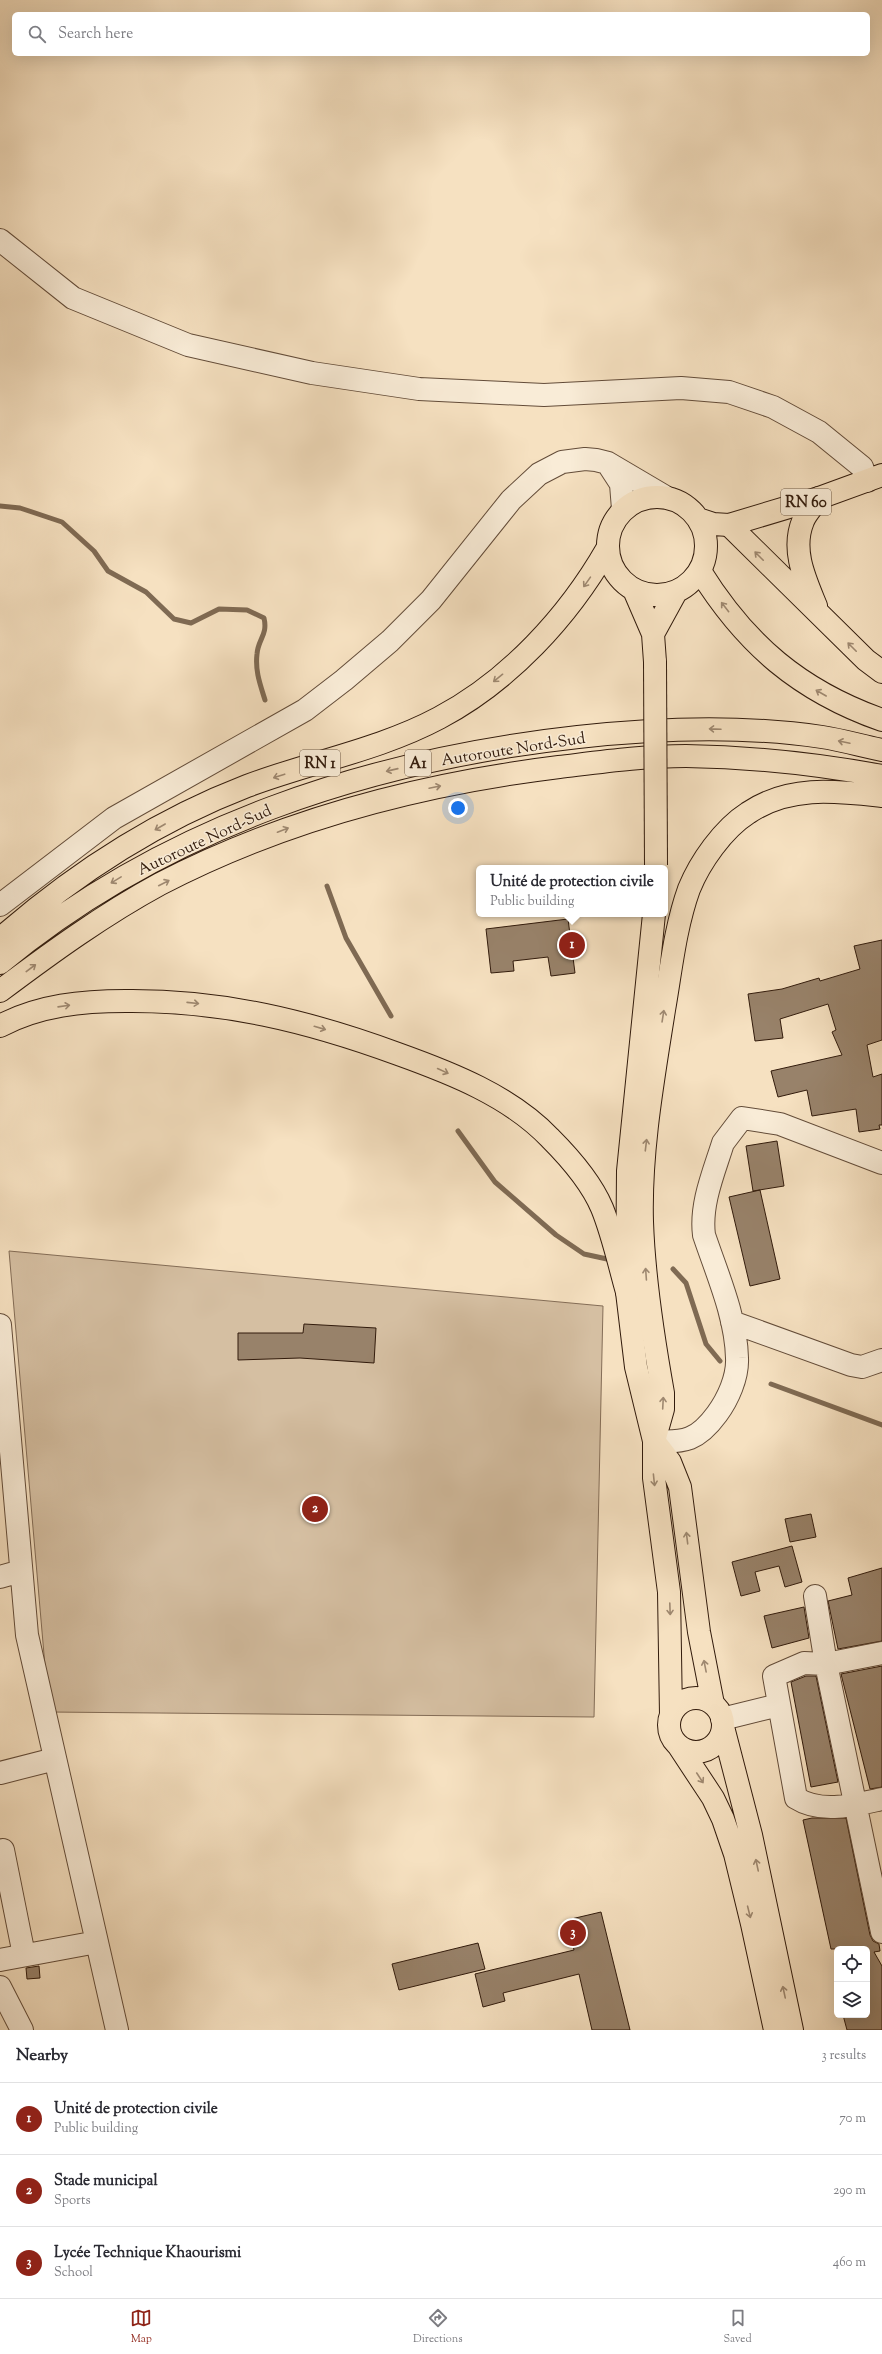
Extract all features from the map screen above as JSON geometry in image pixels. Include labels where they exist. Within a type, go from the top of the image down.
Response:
[{"type":"main road","name":"RN 60","points":[[698,519],[713,524],[729,525],[819,498],[875,478]]},
{"type":"main road","points":[[664,496],[678,501],[689,508],[698,519],[704,531],[706,545],[705,559],[700,571],[685,587],[676,592],[655,596],[634,590],[624,583],[615,573],[610,562],[607,549],[608,535],[614,521],[623,509],[635,501],[649,497],[664,496]]},
{"type":"main road","points":[[819,498],[803,520],[799,533],[799,546],[801,568],[819,614]]},
{"type":"main road","name":"RN 60","points":[[706,545],[729,525]]},
{"type":"main road","points":[[729,525],[866,660],[882,672]]},
{"type":"main road","name":"RN 1","points":[[0,940],[100,861],[174,819],[247,786],[374,745],[439,718],[479,694],[513,666],[541,638],[583,588],[607,549]]},
{"type":"main road","points":[[700,571],[729,612],[779,664],[805,684],[836,702],[882,720]]},
{"type":"main road","points":[[634,590],[653,634],[655,662],[656,865]]},
{"type":"main road","points":[[653,634],[676,592]]},
{"type":"main road","name":"Autoroute Nord-Sud","points":[[0,963],[31,937],[117,879],[166,853],[269,808],[322,789],[446,757],[531,742],[623,732],[710,729],[822,737],[882,750]]},
{"type":"main road","name":"Autoroute Nord-Sud","points":[[0,991],[75,935],[160,885],[204,863],[296,825],[404,794],[468,780],[517,772],[649,757],[759,759],[806,764],[882,776]]},
{"type":"main road","points":[[654,1441],[663,1409],[664,1393],[646,1288],[642,1221],[644,1158],[654,1073],[677,930],[690,888],[708,856],[728,830],[748,813],[774,800],[801,793],[829,790],[882,796]]},
{"type":"main road","points":[[654,917],[628,1171],[627,1292],[636,1367],[654,1441],[654,1478],[669,1592],[670,1731],[713,1798],[723,1819],[735,1854],[775,2030]]},
{"type":"main road","points":[[0,1026],[10,1020],[59,1006],[92,1001],[169,1001],[240,1008],[297,1021],[349,1036],[434,1067],[479,1088],[513,1108],[549,1136],[580,1172],[602,1207],[627,1292]]},
{"type":"main road","points":[[654,1441],[670,1462],[680,1486],[699,1632],[719,1717],[751,1835],[792,2030]]},
{"type":"main road","points":[[671,1715],[682,1702],[698,1698],[719,1717],[721,1735],[710,1748],[694,1752],[678,1745]]},
{"type":"street","points":[[0,240],[73,298],[188,346],[312,373],[419,389],[544,395],[681,388],[729,392],[773,407],[819,432],[875,478]]},
{"type":"street","points":[[0,905],[114,818],[306,710],[344,680],[390,640],[431,600],[511,500],[539,474],[562,462],[574,460],[585,459],[608,463],[664,496]]},
{"type":"street","points":[[608,463],[621,484],[623,509]]},
{"type":"street","points":[[654,1441],[675,1442],[695,1437],[705,1429],[724,1404],[732,1388],[738,1359],[732,1322],[704,1235],[702,1221],[723,1143],[742,1118],[780,1124],[882,1163]]},
{"type":"street","points":[[732,1322],[851,1365],[862,1366],[882,1360]]},
{"type":"street","points":[[0,1325],[26,1635],[117,2030]]},
{"type":"street","points":[[0,1577],[21,1571]]},
{"type":"street","points":[[815,1596],[826,1664],[882,1932]]},
{"type":"street","points":[[882,1653],[826,1664],[804,1663],[774,1676],[796,1798],[817,1807],[856,1805],[882,1799]]},
{"type":"street","points":[[719,1717],[779,1705]]},
{"type":"street","points":[[0,1773],[55,1759]]},
{"type":"street","points":[[0,1852],[3,1850],[24,1955]]},
{"type":"street","points":[[0,1960],[97,1942]]},
{"type":"street","points":[[0,1987],[22,2030]]},
{"type":"shaded area","points":[[9,1251],[603,1306],[594,1717],[49,1712]]},
{"type":"building","points":[[568,919],[575,973],[551,976],[548,957],[513,961],[514,971],[491,973],[486,929]]},
{"type":"building","points":[[882,940],[882,1040],[867,1045],[873,1077],[882,1074],[882,1125],[879,1125],[880,1129],[859,1132],[856,1109],[812,1116],[807,1090],[778,1097],[771,1071],[842,1055],[832,1032],[836,1030],[828,1004],[780,1019],[783,1038],[755,1041],[748,994],[782,989],[819,978],[820,981],[860,969],[854,946]]},
{"type":"building","points":[[777,1141],[784,1186],[753,1191],[746,1146]]},
{"type":"building","points":[[760,1190],[780,1279],[750,1286],[729,1197]]},
{"type":"building","points":[[304,1324],[376,1328],[374,1363],[300,1358],[238,1360],[238,1333],[303,1333]]},
{"type":"building","points":[[811,1514],[816,1537],[790,1542],[785,1519]]},
{"type":"building","points":[[792,1546],[802,1582],[785,1587],[779,1566],[755,1572],[760,1591],[741,1596],[732,1562]]},
{"type":"building","points":[[882,1568],[882,1641],[838,1649],[828,1601],[852,1595],[848,1578]]},
{"type":"building","points":[[804,1607],[809,1638],[772,1648],[764,1616]]},
{"type":"building","points":[[882,1666],[882,1787],[870,1789],[841,1674]]},
{"type":"building","points":[[806,1676],[816,1676],[838,1782],[811,1787],[791,1682]]},
{"type":"building","points":[[812,1818],[846,1818],[870,1935],[873,1941],[879,1944],[880,1951],[874,1952],[882,1966],[882,2030],[847,2030],[844,2018],[870,2018],[870,1946],[834,1946],[834,1949],[831,1949],[803,1820]]},
{"type":"building","points":[[601,1912],[630,2030],[592,2030],[579,1974],[503,1993],[505,2001],[483,2007],[475,1974],[574,1950],[567,1920]]},
{"type":"building","points":[[478,1943],[485,1969],[399,1990],[392,1964]]},
{"type":"building","points":[[39,1966],[40,1978],[27,1979],[26,1968]]},
{"type":"waterway","points":[[0,506],[20,508],[62,522],[94,551],[108,571],[146,592],[174,619],[191,623],[219,609],[247,610],[264,618],[265,629],[259,644],[257,666],[258,677],[265,700]]},
{"type":"waterway","points":[[327,886],[346,938],[391,1016]]},
{"type":"waterway","points":[[458,1131],[495,1182],[556,1235],[584,1254],[607,1259]]},
{"type":"waterway","points":[[673,1269],[686,1283],[706,1344],[720,1361]]},
{"type":"waterway","points":[[771,1384],[882,1425]]},
{"type":"place","name":"Unité de protection civile","points":[[572,945]]},
{"type":"place","name":"Stade municipal","points":[[315,1509]]},
{"type":"place","name":"Lycée Technique Khaourismi","points":[[573,1933]]}]
